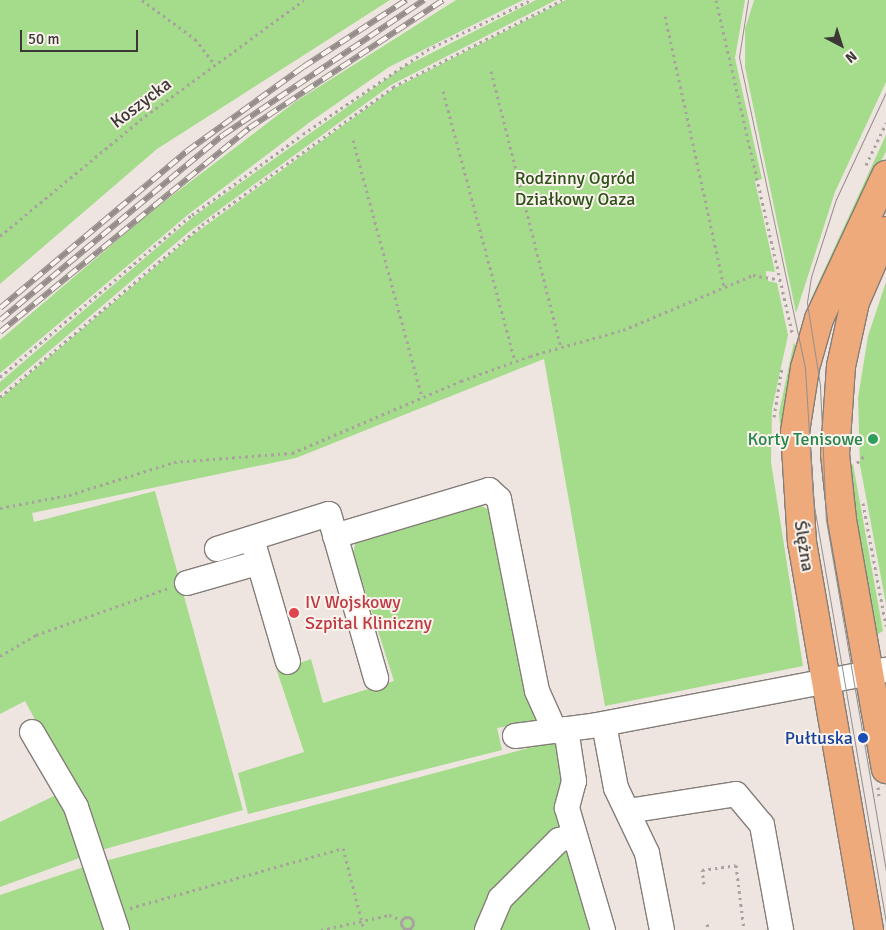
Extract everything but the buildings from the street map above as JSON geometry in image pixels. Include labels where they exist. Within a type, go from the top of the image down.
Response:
[{"type":"main road","name":"Ślężna","points":[[869,930],[798,510],[797,410],[819,319],[886,174]]},
{"type":"main road","points":[[886,231],[855,302],[836,405],[837,490],[878,672],[886,769]]},
{"type":"street","points":[[335,536],[489,490],[499,499],[537,691],[560,730],[574,781],[567,808],[603,930]]},
{"type":"street","points":[[217,549],[329,514],[376,678]]},
{"type":"street","points":[[252,538],[257,563],[288,662]]},
{"type":"street","points":[[186,583],[257,563]]},
{"type":"street","points":[[515,736],[604,724],[827,684],[878,672]]},
{"type":"street","points":[[604,724],[616,788],[647,853],[662,930]]},
{"type":"street","points":[[32,745],[76,807],[115,921]]},
{"type":"street","points":[[628,811],[736,794],[762,825],[781,930]]},
{"type":"street","points":[[487,930],[500,898],[559,840],[574,836]]},
{"type":"path","points":[[142,0],[195,39],[215,65]]},
{"type":"path","name":"Koszycka","points":[[0,236],[140,120],[304,0]]},
{"type":"path","points":[[0,377],[192,215],[303,134],[427,50],[530,0]]},
{"type":"path","points":[[0,397],[202,225],[393,88],[562,0]]},
{"type":"path","points":[[716,0],[792,332]]},
{"type":"path","points":[[665,16],[724,286]]},
{"type":"path","points":[[491,71],[561,348]]},
{"type":"path","points":[[443,91],[515,361]]},
{"type":"path","points":[[353,140],[422,397]]},
{"type":"path","points":[[0,508],[69,495],[174,462],[292,453],[330,440],[422,397],[515,361],[622,330],[753,275],[780,280]]},
{"type":"path","points":[[856,464],[864,456]]},
{"type":"path","points":[[855,458],[858,473]]},
{"type":"path","points":[[863,500],[886,626]]},
{"type":"path","points":[[0,656],[36,634],[186,583]]},
{"type":"path","points":[[115,921],[343,848],[364,930]]},
{"type":"path","points":[[704,884],[702,870],[736,865],[744,930]]},
{"type":"path","points":[[321,930],[389,915],[402,920],[413,920],[408,930],[402,927],[402,920]]},
{"type":"path","points":[[707,924],[709,930]]},
{"type":"green space","points":[[0,0],[390,0],[157,149],[0,284]]},
{"type":"green space","points":[[456,0],[523,0],[389,67],[310,122],[190,213],[0,373],[0,340],[148,214],[295,102]]},
{"type":"green space","points":[[536,0],[556,0],[391,85],[190,231],[0,393],[0,382],[194,216],[402,68]]},
{"type":"green space","name":"Rodzinny Ogród Działkowy Oaza","points":[[566,0],[745,0],[735,58],[762,179],[755,181],[775,272],[766,271],[766,275],[768,281],[777,283],[788,335],[772,409],[771,462],[803,666],[605,706],[544,359],[296,458],[32,513],[34,522],[155,491],[243,810],[98,851],[69,783],[25,701],[0,714],[0,399],[193,235],[393,89]]},
{"type":"green space","points":[[754,0],[886,0],[886,82],[835,192],[796,313],[745,67],[745,29]]},
{"type":"green space","points":[[886,135],[886,151],[811,311],[810,301]]},
{"type":"green space","name":"Korty Tenisowe","points":[[886,282],[886,604],[860,465],[858,398],[868,336]]},
{"type":"green space","points":[[794,342],[798,354],[791,549],[779,413]]},
{"type":"green space","points":[[853,464],[883,631],[873,637],[847,471]]},
{"type":"green space","points":[[475,502],[494,513],[541,720],[497,728],[502,750],[248,814],[238,773],[304,752],[277,671],[311,659],[323,703],[394,681],[353,553],[356,540]]},
{"type":"green space","points":[[848,723],[884,930],[878,930],[841,724]]},
{"type":"green space","points":[[555,741],[564,760],[565,796],[554,810],[575,854],[592,925],[588,930],[0,930],[0,895],[90,865]]},
{"type":"green space","points":[[56,795],[71,813],[85,856],[0,887],[0,822]]},
{"type":"tram line","points":[[748,0],[739,57],[805,368],[813,500],[886,923]]},
{"type":"tram line","points":[[886,92],[836,199],[811,277],[807,303],[820,385],[826,520],[886,872]]},
{"type":"railway","points":[[0,308],[187,151],[303,67],[406,0]]},
{"type":"railway","points":[[0,320],[223,135],[424,0]]},
{"type":"railway","points":[[0,332],[249,128],[443,0]]},
{"type":"place","name":"Korty Tenisowe","points":[[873,439]]},
{"type":"place","name":"IV Wojskowy Szpital Kliniczny","points":[[294,613]]},
{"type":"place","name":"Pułtuska","points":[[863,738]]}]
